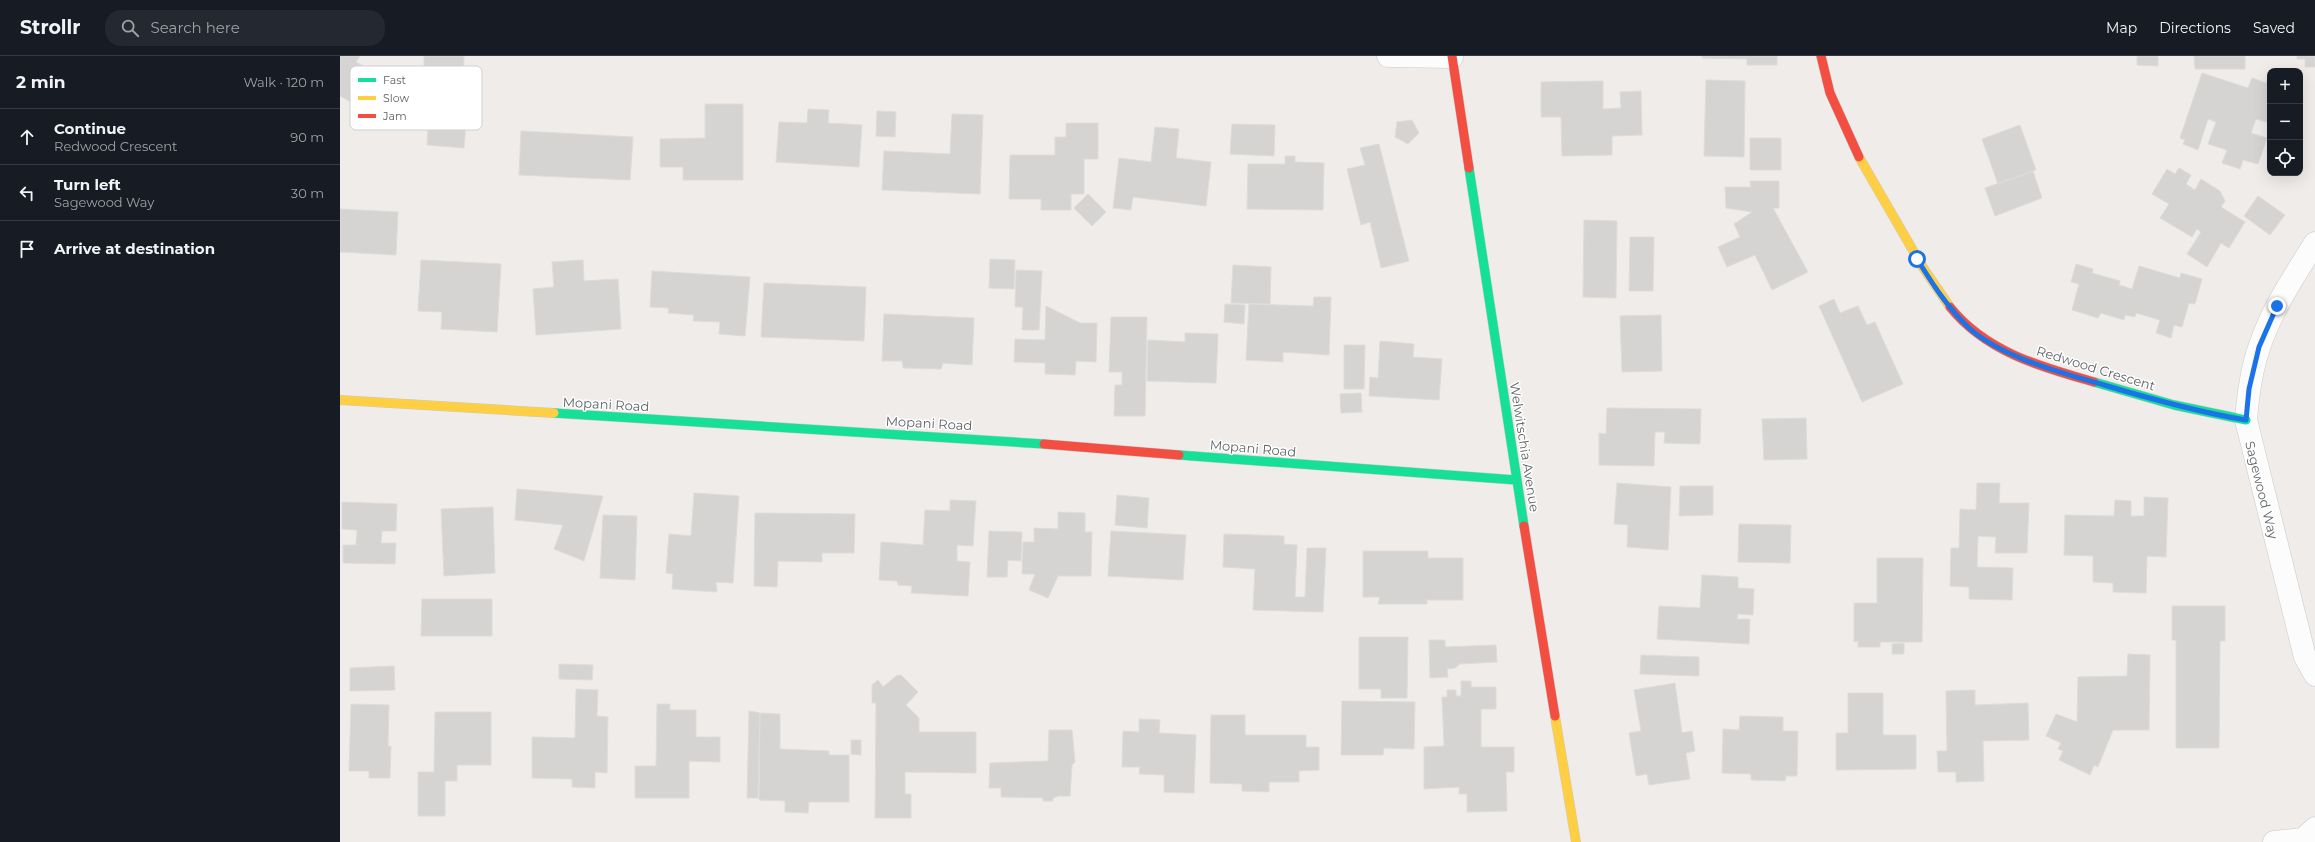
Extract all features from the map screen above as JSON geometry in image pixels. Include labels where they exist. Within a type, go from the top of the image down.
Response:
[{"type":"street","points":[[1388,56],[1452,57]]},
{"type":"street","name":"Redwood Crescent","points":[[1821,56],[1835,107],[1864,167],[1917,259],[1943,300],[1969,328],[1997,347],[2053,370],[2167,403],[2246,420]]},
{"type":"street","name":"Welwitschia Avenue","points":[[1452,57],[1454,77],[1479,224],[1516,480],[1576,842]]},
{"type":"street","name":"Sagewood Way","points":[[2315,243],[2277,306],[2259,347],[2249,389],[2246,420],[2305,657],[2315,675]]},
{"type":"street","name":"Mopani Road","points":[[340,400],[1023,442],[1516,480]]},
{"type":"street","points":[[2274,842],[2307,836]]},
{"type":"building","points":[[340,56],[360,56],[356,62],[363,66],[350,66],[350,102],[340,96]]},
{"type":"building","points":[[424,56],[464,56],[464,66],[424,66]]},
{"type":"building","points":[[1702,56],[1777,56],[1777,65],[1747,65],[1747,59],[1702,58]]},
{"type":"building","points":[[2137,56],[2158,56],[2158,66],[2137,65]]},
{"type":"building","points":[[2194,56],[2245,56],[2245,69],[2195,69]]},
{"type":"building","points":[[2297,56],[2315,56],[2315,67],[2305,67],[2305,59],[2297,59]]},
{"type":"building","points":[[2202,73],[2248,88],[2252,78],[2266,83],[2267,80],[2267,122],[2256,119],[2251,133],[2267,138],[2258,164],[2243,160],[2240,169],[2222,163],[2227,150],[2208,144],[2216,122],[2208,119],[2198,150],[2183,144],[2185,140],[2180,138]]},
{"type":"building","points":[[1706,80],[1745,81],[1744,157],[1704,156]]},
{"type":"building","points":[[1603,81],[1603,109],[1621,108],[1620,92],[1641,91],[1642,135],[1612,136],[1612,155],[1562,156],[1561,117],[1541,117],[1541,82]]},
{"type":"building","points":[[705,104],[743,104],[743,180],[683,180],[683,167],[660,167],[660,139],[705,138]]},
{"type":"building","points":[[808,109],[829,110],[828,123],[862,125],[859,167],[776,162],[779,122],[807,123]]},
{"type":"building","points":[[877,111],[896,112],[895,137],[876,136]]},
{"type":"building","points":[[952,114],[983,115],[980,194],[882,190],[884,151],[950,154]]},
{"type":"building","points":[[1412,120],[1419,133],[1408,144],[1395,137],[1397,122]]},
{"type":"building","points":[[1066,123],[1098,123],[1098,159],[1084,159],[1084,194],[1071,194],[1071,210],[1041,210],[1041,199],[1009,199],[1010,155],[1055,155],[1055,137],[1066,137]]},
{"type":"building","points":[[1232,124],[1275,125],[1274,156],[1230,154]]},
{"type":"building","points":[[2020,125],[2036,170],[1998,184],[1982,139]]},
{"type":"building","points":[[1155,127],[1179,129],[1176,158],[1211,162],[1206,206],[1133,197],[1131,210],[1113,208],[1119,158],[1151,162]]},
{"type":"building","points":[[428,130],[465,130],[464,148],[427,145]]},
{"type":"building","points":[[521,131],[633,137],[630,180],[519,175]]},
{"type":"building","points":[[1750,138],[1781,138],[1781,170],[1750,170]]},
{"type":"building","points":[[1379,144],[1409,261],[1381,268],[1370,222],[1361,225],[1347,169],[1365,165],[1360,148]]},
{"type":"building","points":[[1285,156],[1295,156],[1295,162],[1324,163],[1323,210],[1247,209],[1248,164],[1285,164]]},
{"type":"building","points":[[2179,168],[2191,175],[2186,184],[2195,190],[2201,179],[2220,191],[2225,201],[2221,207],[2245,222],[2229,248],[2221,243],[2207,267],[2187,254],[2201,232],[2197,229],[2192,237],[2160,218],[2169,204],[2152,194],[2167,169],[2175,174]]},
{"type":"building","points":[[2033,171],[2042,198],[1995,216],[1985,188]]},
{"type":"building","points":[[1750,181],[1779,181],[1779,208],[1773,208],[1808,272],[1772,290],[1755,255],[1727,267],[1718,247],[1740,237],[1734,224],[1752,212],[1726,208],[1725,187],[1751,187]]},
{"type":"building","points":[[1088,194],[1106,212],[1092,226],[1074,208]]},
{"type":"building","points":[[2258,196],[2285,215],[2270,235],[2244,216]]},
{"type":"building","points":[[340,209],[398,212],[396,255],[340,252]]},
{"type":"building","points":[[1584,220],[1617,221],[1616,298],[1583,297]]},
{"type":"building","points":[[1630,237],[1654,237],[1653,291],[1629,291]]},
{"type":"building","points":[[990,259],[1015,260],[1014,289],[989,288]]},
{"type":"building","points":[[421,260],[501,264],[497,332],[441,329],[442,312],[418,311]]},
{"type":"building","points":[[583,260],[584,281],[618,279],[621,329],[536,335],[533,289],[554,287],[552,262]]},
{"type":"building","points":[[2076,264],[2093,269],[2092,273],[2120,281],[2119,285],[2132,289],[2139,266],[2180,278],[2181,273],[2202,279],[2195,304],[2189,303],[2182,327],[2174,325],[2171,338],[2156,333],[2160,320],[2136,313],[2135,317],[2125,315],[2124,320],[2101,313],[2098,318],[2072,310],[2079,284],[2071,282]]},
{"type":"building","points":[[1233,265],[1271,267],[1270,304],[1231,303]]},
{"type":"building","points":[[1016,270],[1042,271],[1039,330],[1022,330],[1023,307],[1015,307]]},
{"type":"building","points":[[652,271],[750,277],[745,336],[719,334],[720,322],[693,321],[694,315],[668,313],[669,308],[650,307]]},
{"type":"building","points":[[764,283],[866,287],[864,341],[761,337]]},
{"type":"building","points":[[1314,297],[1331,297],[1329,355],[1283,352],[1283,362],[1246,360],[1249,304],[1313,306]]},
{"type":"building","points":[[1834,299],[1840,313],[1858,306],[1867,325],[1875,322],[1903,384],[1862,402],[1819,306]]},
{"type":"building","points":[[1225,304],[1245,305],[1244,324],[1224,322]]},
{"type":"building","points":[[1046,306],[1080,323],[1097,323],[1096,362],[1076,361],[1075,375],[1045,374],[1045,363],[1014,362],[1015,339],[1045,340]]},
{"type":"building","points":[[884,314],[974,318],[972,365],[943,363],[941,369],[903,368],[902,361],[882,361]]},
{"type":"building","points":[[1661,315],[1662,371],[1622,372],[1620,316]]},
{"type":"building","points":[[1111,317],[1147,317],[1145,416],[1114,416],[1115,385],[1122,385],[1122,372],[1109,372]]},
{"type":"building","points":[[1185,333],[1218,334],[1216,383],[1147,381],[1148,340],[1185,342]]},
{"type":"building","points":[[1380,341],[1414,344],[1413,357],[1442,359],[1439,400],[1369,396],[1370,377],[1378,378]]},
{"type":"building","points":[[1344,345],[1365,345],[1364,389],[1344,389]]},
{"type":"building","points":[[1361,393],[1362,412],[1341,413],[1340,394]]},
{"type":"building","points":[[1607,408],[1701,409],[1700,444],[1664,443],[1665,432],[1655,432],[1654,466],[1599,465],[1599,433],[1606,434]]},
{"type":"building","points":[[1806,418],[1807,459],[1764,460],[1762,419]]},
{"type":"building","points":[[1617,483],[1671,487],[1668,550],[1627,547],[1628,525],[1614,524]]},
{"type":"building","points":[[1977,483],[2000,483],[1999,503],[2029,503],[2027,553],[1995,553],[1996,537],[1978,536],[1977,567],[2013,568],[2012,600],[1969,599],[1969,587],[1950,586],[1951,548],[1959,548],[1960,509],[1976,510]]},
{"type":"building","points":[[1680,486],[1713,486],[1713,515],[1679,516]]},
{"type":"building","points":[[517,489],[603,496],[584,561],[554,549],[563,525],[515,520]]},
{"type":"building","points":[[694,493],[739,496],[733,583],[716,582],[717,592],[672,589],[673,574],[666,573],[669,534],[691,536]]},
{"type":"building","points":[[1117,495],[1149,498],[1147,528],[1115,525]]},
{"type":"building","points":[[2144,497],[2168,498],[2166,557],[2147,556],[2146,593],[2113,592],[2113,583],[2093,582],[2093,556],[2064,555],[2065,515],[2114,516],[2115,500],[2131,501],[2131,516],[2144,516]]},
{"type":"building","points":[[950,500],[976,501],[973,546],[957,545],[957,561],[970,562],[968,596],[911,593],[912,586],[898,585],[897,581],[879,580],[881,542],[923,545],[925,510],[950,511]]},
{"type":"building","points":[[342,502],[397,504],[396,531],[382,531],[381,543],[396,543],[395,564],[343,563],[343,545],[356,545],[357,530],[342,529]]},
{"type":"building","points":[[493,507],[495,573],[444,576],[441,509]]},
{"type":"building","points":[[1058,512],[1085,513],[1085,532],[1092,532],[1091,576],[1058,576],[1048,598],[1029,590],[1035,574],[1022,574],[1023,542],[1034,542],[1034,528],[1058,529]]},
{"type":"building","points":[[755,513],[855,514],[854,553],[822,553],[822,562],[778,561],[777,587],[754,586]]},
{"type":"building","points":[[603,515],[637,516],[635,580],[600,578]]},
{"type":"building","points":[[1739,524],[1791,525],[1790,563],[1738,562]]},
{"type":"building","points":[[989,531],[1022,532],[1021,561],[1008,560],[1007,577],[987,577]]},
{"type":"building","points":[[1111,531],[1186,535],[1183,580],[1108,576]]},
{"type":"building","points":[[1224,534],[1284,536],[1284,544],[1297,545],[1295,597],[1305,597],[1307,548],[1326,548],[1323,612],[1253,610],[1255,569],[1223,567]]},
{"type":"building","points":[[1363,551],[1428,551],[1428,558],[1463,558],[1463,600],[1427,600],[1427,604],[1378,604],[1380,597],[1363,597]]},
{"type":"building","points":[[1877,558],[1923,558],[1922,642],[1880,642],[1880,647],[1858,647],[1858,641],[1854,642],[1854,603],[1877,603]]},
{"type":"building","points":[[1702,575],[1738,577],[1738,588],[1754,589],[1753,615],[1738,614],[1737,619],[1750,619],[1749,644],[1657,639],[1659,606],[1700,608]]},
{"type":"building","points":[[422,599],[492,599],[492,636],[421,636]]},
{"type":"building","points":[[2172,606],[2225,606],[2225,641],[2220,641],[2219,748],[2176,748],[2176,640],[2172,640]]},
{"type":"building","points":[[1359,637],[1408,637],[1407,698],[1381,698],[1381,689],[1359,689]]},
{"type":"building","points":[[1429,640],[1445,640],[1445,647],[1496,645],[1497,662],[1460,664],[1455,668],[1447,669],[1448,677],[1430,678]]},
{"type":"building","points":[[1904,643],[1904,654],[1892,654],[1892,644]]},
{"type":"building","points":[[2128,654],[2150,655],[2149,730],[2113,730],[2098,767],[2094,765],[2090,775],[2059,760],[2063,751],[2058,749],[2061,743],[2046,736],[2056,714],[2077,722],[2078,677],[2127,676]]},
{"type":"building","points":[[1641,655],[1699,657],[1699,676],[1640,674]]},
{"type":"building","points":[[559,664],[593,665],[592,680],[559,679]]},
{"type":"building","points":[[394,666],[395,690],[350,691],[350,668]]},
{"type":"building","points":[[901,675],[918,692],[906,705],[919,718],[919,732],[976,732],[976,773],[905,772],[905,794],[911,794],[911,818],[875,818],[876,703],[872,703],[872,685],[878,680],[883,687],[896,676]]},
{"type":"building","points":[[1461,681],[1471,681],[1471,687],[1496,687],[1496,709],[1481,709],[1481,747],[1514,747],[1514,772],[1506,772],[1507,811],[1467,812],[1467,794],[1459,794],[1459,787],[1424,789],[1424,747],[1444,746],[1442,697],[1447,697],[1447,690],[1456,690],[1456,696],[1461,696]]},
{"type":"building","points":[[1675,683],[1682,733],[1692,731],[1695,751],[1686,753],[1690,779],[1649,785],[1647,774],[1636,776],[1629,733],[1641,731],[1634,690]]},
{"type":"building","points":[[576,689],[598,690],[597,716],[608,717],[607,773],[595,772],[595,788],[572,787],[572,779],[532,778],[532,737],[575,738]]},
{"type":"building","points":[[1975,690],[1975,705],[2028,703],[2029,740],[1983,741],[1984,781],[1956,782],[1956,772],[1938,772],[1937,751],[1947,751],[1946,691]]},
{"type":"building","points":[[1848,693],[1883,693],[1883,735],[1916,735],[1916,769],[1836,770],[1836,733],[1848,733]]},
{"type":"building","points":[[1342,701],[1415,702],[1414,749],[1384,748],[1383,755],[1341,755]]},
{"type":"building","points":[[351,704],[389,705],[388,746],[391,746],[390,778],[369,778],[369,771],[349,771]]},
{"type":"building","points":[[657,704],[670,704],[670,710],[696,710],[696,737],[720,737],[720,762],[689,761],[689,798],[635,798],[635,766],[656,766]]},
{"type":"building","points":[[749,711],[760,713],[758,798],[747,798]]},
{"type":"building","points":[[435,712],[491,712],[491,765],[457,765],[457,781],[445,781],[445,816],[418,816],[418,772],[434,772]]},
{"type":"building","points":[[760,713],[780,714],[780,749],[829,751],[829,755],[849,755],[849,802],[809,802],[808,813],[785,812],[785,801],[759,800]]},
{"type":"building","points":[[1211,715],[1245,715],[1245,735],[1306,735],[1306,747],[1319,747],[1319,770],[1299,771],[1299,782],[1269,782],[1269,792],[1242,791],[1242,784],[1210,783]]},
{"type":"building","points":[[1740,716],[1783,717],[1783,731],[1798,731],[1797,776],[1786,776],[1785,781],[1751,780],[1751,774],[1722,773],[1723,729],[1739,730]]},
{"type":"building","points":[[1139,719],[1160,720],[1159,733],[1196,735],[1194,793],[1164,792],[1164,775],[1139,774],[1140,767],[1122,767],[1123,731],[1139,732]]},
{"type":"building","points":[[1049,730],[1072,730],[1075,762],[1072,765],[1070,796],[1059,796],[1053,798],[1053,801],[1043,801],[1043,798],[1001,797],[1001,788],[989,788],[990,763],[1048,761]]},
{"type":"building","points":[[851,740],[861,740],[861,755],[851,754]]},
{"type":"traffic: fast","points":[[1469,168],[1524,526]]},
{"type":"traffic: fast","points":[[2094,382],[2174,405],[2246,420]]},
{"type":"traffic: fast","points":[[554,413],[1044,444]]},
{"type":"traffic: fast","points":[[1179,455],[1516,480]]},
{"type":"traffic: slow","points":[[1859,157],[1922,266],[1950,307]]},
{"type":"traffic: slow","points":[[340,400],[554,413]]},
{"type":"traffic: slow","points":[[1555,716],[1576,842]]},
{"type":"traffic: jam","points":[[1452,56],[1469,168]]},
{"type":"traffic: jam","points":[[1821,56],[1830,93],[1859,157]]},
{"type":"traffic: jam","points":[[1950,307],[1964,323],[1997,347],[2035,364],[2094,382]]},
{"type":"traffic: jam","points":[[1044,444],[1179,455]]},
{"type":"traffic: jam","points":[[1524,526],[1555,716]]},
{"type":"route","points":[[1917,259],[1943,300],[1969,328],[1997,347],[2053,370],[2160,402],[2209,414],[2246,420],[2249,389],[2259,347],[2277,306]]}]
